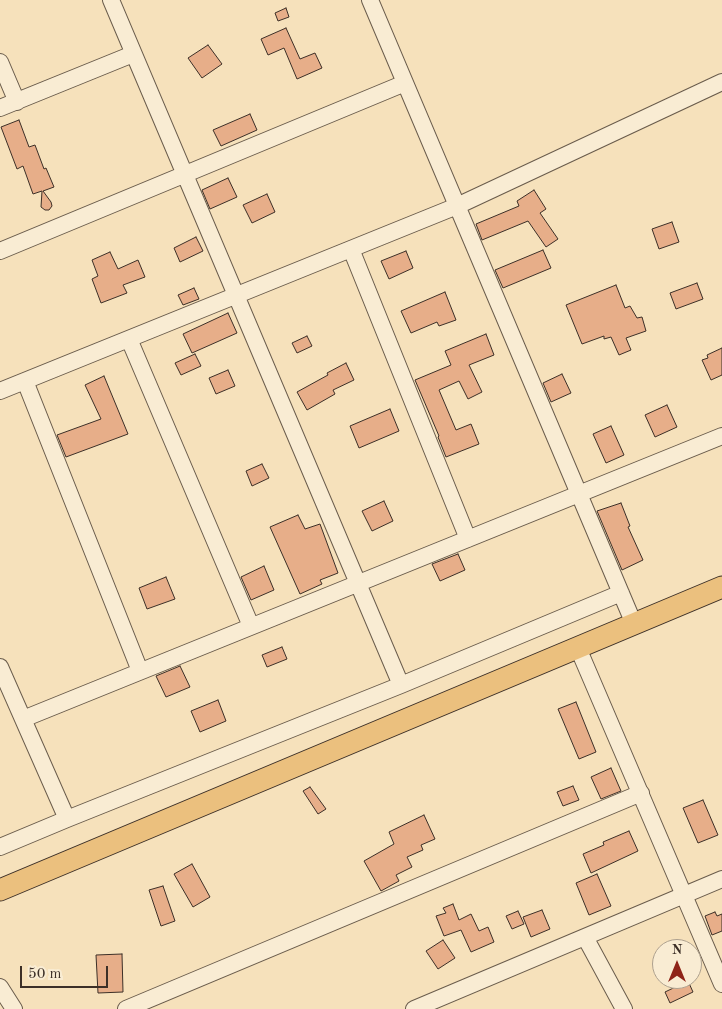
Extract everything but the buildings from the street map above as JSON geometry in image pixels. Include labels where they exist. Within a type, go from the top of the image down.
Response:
[{"type":"main road","points":[[0,890],[722,587]]},
{"type":"street","points":[[110,0],[401,685]]},
{"type":"street","points":[[370,0],[634,624]]},
{"type":"street","points":[[0,108],[134,54]]},
{"type":"street","points":[[0,62],[17,102]]},
{"type":"street","points":[[0,391],[457,206],[722,82]]},
{"type":"street","points":[[0,251],[406,83]]},
{"type":"street","points":[[351,249],[468,538]]},
{"type":"street","points":[[129,339],[250,626]]},
{"type":"street","points":[[25,381],[140,671]]},
{"type":"street","points":[[23,719],[722,436]]},
{"type":"street","points":[[0,847],[67,818],[401,685],[621,593]]},
{"type":"street","points":[[578,648],[722,984]]},
{"type":"street","points":[[0,667],[67,818]]},
{"type":"street","points":[[126,1009],[641,793]]},
{"type":"street","points":[[414,1009],[722,879]]},
{"type":"street","points":[[586,937],[624,1009]]},
{"type":"street","points":[[0,987],[14,1009]]}]
